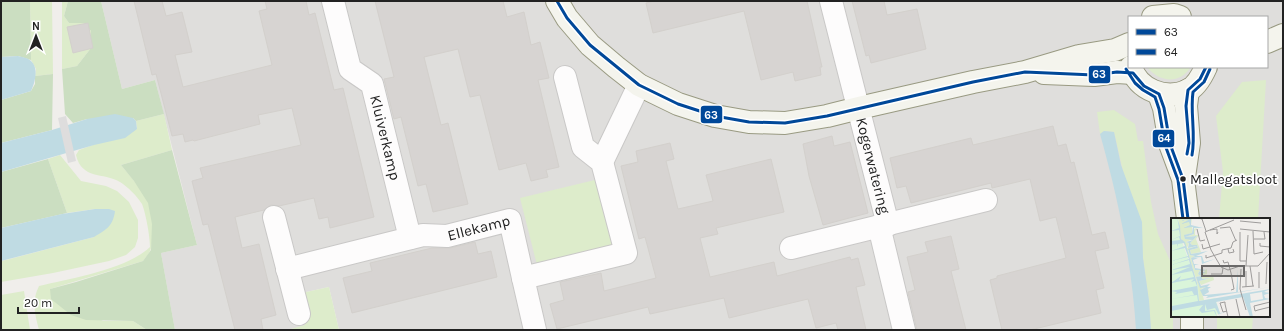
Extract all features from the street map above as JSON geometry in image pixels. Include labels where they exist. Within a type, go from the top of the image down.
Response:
[{"type":"street","name":"Kluiverkamp","points":[[333,1],[350,69],[372,84],[410,238]]},
{"type":"street","points":[[557,1],[567,18],[590,44],[639,85],[678,104],[715,116],[749,122],[785,123],[827,116],[973,82],[1025,72],[1079,56],[1115,50],[1128,44]]},
{"type":"street","name":"Kogerwatering","points":[[831,1],[859,108],[904,330]]},
{"type":"street","points":[[1164,16],[1177,16]]},
{"type":"street","points":[[1268,27],[1283,27]]},
{"type":"street","points":[[1268,42],[1283,35]]},
{"type":"street","points":[[1025,72],[1094,75],[1117,72],[1128,66]]},
{"type":"street","points":[[1133,68],[1144,86],[1159,94],[1174,94],[1188,90],[1200,79],[1206,68]]},
{"type":"street","points":[[535,330],[524,278],[626,253],[602,162],[583,147],[565,77]]},
{"type":"street","points":[[602,162],[639,85]]},
{"type":"street","points":[[1183,179],[1189,143],[1186,106],[1188,90]]},
{"type":"street","points":[[1159,94],[1164,108],[1170,144],[1183,179],[1188,218]]},
{"type":"street","points":[[791,248],[986,200]]},
{"type":"street","points":[[274,217],[299,314]]},
{"type":"street","name":"Ellekamp","points":[[287,268],[423,235],[447,236],[510,220],[524,278]]},
{"type":"street","points":[[1192,317],[1192,330]]},
{"type":"shaded area","points":[[101,1],[1283,1],[1283,330],[339,330],[329,287],[297,294],[305,326],[287,330],[175,330],[161,253],[197,245],[155,80],[122,89]]},
{"type":"green space","points":[[1,1],[30,1],[31,60],[18,56],[1,57]]},
{"type":"green space","points":[[30,1],[52,1],[53,74],[35,76],[36,69],[31,60]]},
{"type":"green space","points":[[62,1],[68,1],[64,16],[69,23],[84,22],[91,31],[91,48],[77,66],[62,69]]},
{"type":"green space","points":[[68,1],[101,1],[122,89],[155,80],[164,114],[136,121],[133,118],[87,119],[73,123],[65,114],[62,69],[77,66],[91,48],[91,31],[84,23],[69,23],[64,16]]},
{"type":"green space","points":[[1148,68],[1190,68],[1181,77],[1175,79],[1163,78]]},
{"type":"green space","points":[[53,74],[52,130],[1,143],[1,100],[31,91],[35,84],[35,76]]},
{"type":"green space","points":[[1266,80],[1258,218],[1219,218],[1223,172],[1216,116],[1242,82]]},
{"type":"green space","points":[[1114,110],[1135,124],[1138,141],[1143,141],[1151,202],[1158,234],[1171,263],[1171,317],[1173,317],[1173,330],[1151,330],[1149,301],[1143,258],[1114,132],[1104,131],[1100,134],[1097,112]]},
{"type":"green space","points":[[164,114],[172,150],[121,165],[143,192],[150,207],[153,232],[149,253],[143,261],[50,289],[103,321],[133,321],[147,330],[39,330],[34,303],[39,286],[113,267],[127,262],[150,247],[149,232],[145,214],[142,204],[138,198],[120,182],[88,172],[79,163],[76,155],[79,150],[137,129],[136,121]]},
{"type":"green space","points":[[172,150],[197,245],[161,253],[175,330],[147,330],[133,321],[86,320],[71,315],[51,299],[50,289],[143,261],[151,250],[152,224],[148,203],[134,181],[121,165]]},
{"type":"green space","points":[[60,155],[81,181],[106,186],[117,191],[129,202],[138,220],[138,238],[135,247],[126,255],[109,261],[1,282],[2,261],[94,237],[95,209],[67,213],[48,159]]},
{"type":"green space","points":[[48,159],[67,213],[1,228],[1,172]]},
{"type":"green space","points":[[599,179],[615,245],[537,265],[520,198]]},
{"type":"green space","points":[[329,287],[339,330],[287,330],[305,325],[297,294]]},
{"type":"green space","points":[[24,291],[30,330],[1,330],[1,295]]},
{"type":"green space","points":[[1217,317],[1253,317],[1252,330],[1217,330]]},
{"type":"water","points":[[18,56],[31,61],[35,68],[36,76],[31,91],[1,100],[1,57]]},
{"type":"water","points":[[115,114],[133,118],[136,121],[137,129],[125,138],[94,145],[1,172],[1,143],[87,119]]},
{"type":"water","points":[[1104,131],[1114,132],[1121,165],[1142,222],[1143,258],[1149,301],[1151,330],[1136,330],[1128,256],[1113,182],[1100,134]]},
{"type":"water","points":[[95,209],[109,209],[115,211],[113,220],[109,227],[94,237],[1,261],[1,228],[62,214]]},
{"type":"pier","points":[[66,116],[76,161],[68,163],[58,118]]},
{"type":"building","points":[[134,1],[162,1],[166,16],[182,12],[192,52],[175,55],[183,87],[272,65],[259,11],[267,9],[265,1],[306,1],[309,15],[315,13],[334,90],[343,88],[374,217],[330,228],[328,217],[319,219],[314,198],[279,206],[271,205],[264,210],[235,217],[242,248],[259,244],[276,315],[261,319],[263,330],[235,330],[208,224],[203,225],[192,181],[203,178],[200,168],[301,145],[292,108],[258,115],[260,124],[194,141],[185,142],[183,134],[172,136],[156,74],[152,75]]},
{"type":"building","points":[[375,1],[503,1],[507,17],[524,12],[531,45],[540,42],[549,78],[538,80],[559,167],[546,170],[548,177],[531,181],[526,163],[499,170],[480,95],[470,97],[458,49],[424,57],[441,125],[448,123],[468,204],[433,212],[426,184],[418,186],[401,117],[394,119],[384,79],[394,77]]},
{"type":"building","points":[[654,1],[807,1],[822,67],[820,67],[821,75],[795,81],[793,72],[761,80],[744,11],[653,33],[646,3]]},
{"type":"building","points":[[852,1],[884,1],[887,15],[917,9],[926,49],[871,63],[869,55],[866,56]]},
{"type":"building","points":[[88,23],[93,48],[73,53],[67,27]]},
{"type":"building","points":[[1053,126],[1058,146],[1066,144],[1071,163],[1074,162],[1092,235],[1105,232],[1109,248],[1095,251],[1104,288],[1096,290],[1101,313],[1030,330],[1002,330],[990,280],[997,278],[997,276],[1066,258],[1056,217],[1040,221],[1030,179],[992,188],[991,183],[911,203],[906,186],[897,188],[890,158],[971,138],[973,145]]},
{"type":"building","points":[[832,136],[834,146],[850,142],[868,213],[823,225],[809,176],[803,144]]},
{"type":"building","points":[[670,143],[674,159],[666,161],[678,209],[713,201],[706,175],[771,159],[784,212],[716,228],[718,234],[700,238],[710,277],[774,262],[777,276],[850,257],[851,260],[858,258],[865,285],[856,287],[866,330],[838,330],[836,323],[816,328],[808,299],[729,318],[724,298],[650,314],[648,307],[557,329],[550,304],[564,300],[560,282],[601,273],[604,291],[656,278],[645,237],[639,239],[621,166],[638,162],[636,151]]},
{"type":"building","points":[[951,236],[959,269],[951,271],[966,330],[917,330],[908,292],[915,290],[907,257],[928,252],[925,242]]},
{"type":"building","points":[[475,242],[478,254],[491,251],[497,277],[352,313],[343,278],[372,271],[370,263],[432,248],[450,248]]},
{"type":"transit line","name":"63","points":[[557,1],[567,18],[590,45],[639,85],[678,104],[715,116],[749,122],[785,123],[827,116],[973,82],[1025,72],[1094,75],[1117,72],[1133,73],[1144,86],[1159,94],[1164,108],[1170,144],[1183,179],[1188,218]]},
{"type":"transit line","name":"63","points":[[1187,154],[1189,143],[1186,106],[1188,90],[1200,79],[1206,68]]},
{"type":"transit line","name":"64","points":[[1126,69],[1135,83],[1155,97],[1159,109],[1165,145],[1178,180],[1183,218]]},
{"type":"transit line","name":"64","points":[[1192,155],[1193,92],[1204,82],[1210,69]]},
{"type":"place","name":"Mallegatsloot","points":[[1183,179]]}]
